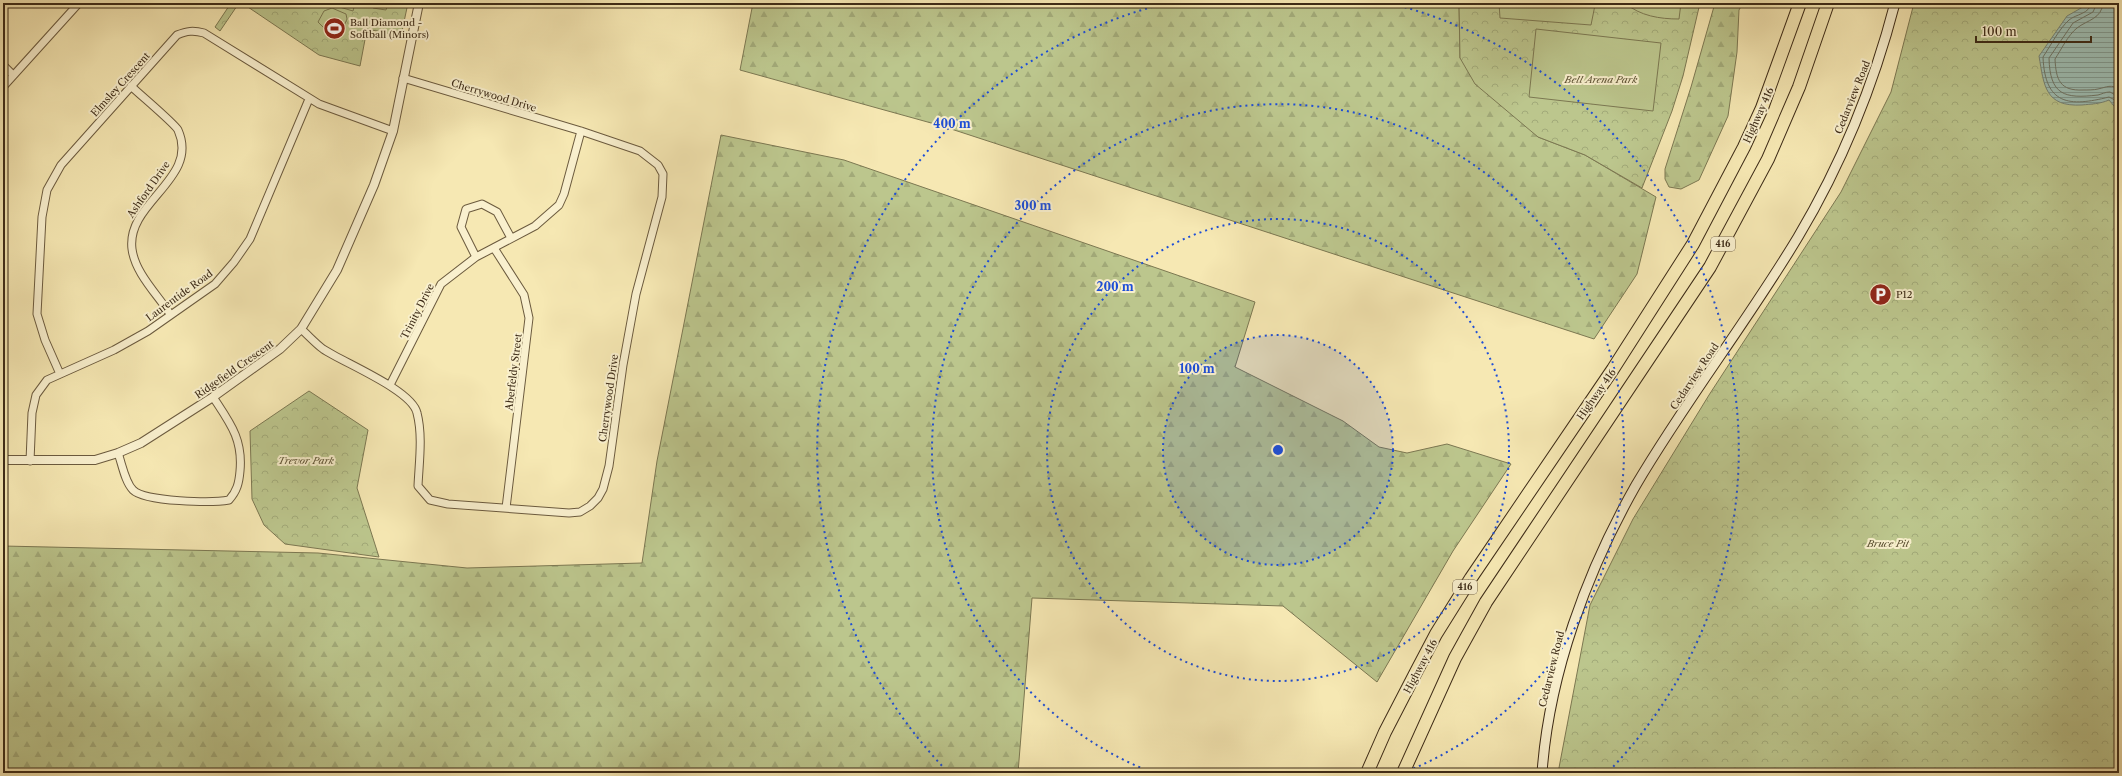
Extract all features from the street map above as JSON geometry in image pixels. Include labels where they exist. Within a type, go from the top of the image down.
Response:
[{"type":"highway","name":"Highway 416","points":[[1367,773],[1419,668],[1471,578],[1613,369],[1693,244],[1744,147],[1762,108],[1800,3]]},
{"type":"highway","name":"416","points":[[1403,773],[1455,658],[1486,602],[1710,267],[1768,159],[1798,87],[1828,3]]},
{"type":"main road","name":"Cedarview Road","points":[[1542,773],[1544,747],[1563,659],[1589,580],[1612,529],[1636,485],[1765,290],[1811,214],[1859,112],[1885,41],[1895,3]]},
{"type":"street","points":[[3,87],[78,3]]},
{"type":"street","name":"Ridgefield Crescent","points":[[3,460],[95,460],[118,453],[141,443],[213,397],[280,349],[301,329],[337,270],[374,184],[392,131],[419,3]]},
{"type":"street","name":"Elmsley Crescent","points":[[60,374],[45,340],[37,314],[42,217],[47,190],[61,164],[177,35],[186,31],[204,33],[309,99],[392,131]]},
{"type":"street","points":[[3,66],[13,75]]},
{"type":"street","name":"Cherrywood Drive","points":[[301,329],[322,348],[348,364],[390,385],[413,404],[417,412],[419,434],[418,486],[430,500],[448,504],[569,513],[580,512],[590,506],[598,498],[609,466],[623,365],[636,294],[662,197],[663,174],[658,165],[640,151],[581,131],[403,78]]},
{"type":"street","name":"Ashford Drive","points":[[131,86],[177,129],[182,148],[181,157],[175,173],[136,221],[132,244],[137,267],[170,314]]},
{"type":"street","name":"Laurentide Road","points":[[30,461],[32,413],[36,395],[47,380],[114,350],[148,331],[170,314],[215,284],[234,262],[250,239],[309,99]]},
{"type":"street","name":"Trinity Drive","points":[[390,385],[441,284],[476,257],[535,226],[559,205],[564,194],[581,131]]},
{"type":"street","points":[[476,257],[461,227],[466,209],[482,204],[497,212],[511,238]]},
{"type":"street","name":"Aberfeldy Street","points":[[494,248],[524,295],[529,318],[506,508]]},
{"type":"street","points":[[118,453],[132,489],[138,494],[147,497],[198,501],[220,502],[230,500],[236,493],[239,484],[242,454],[235,431],[213,397]]},
{"type":"green space","points":[[231,3],[239,3],[220,31],[215,27]]},
{"type":"green space","points":[[242,3],[408,3],[401,36],[367,29],[360,66],[319,55]]},
{"type":"green space","points":[[326,3],[355,3],[353,11]]},
{"type":"green space","points":[[374,3],[388,3],[386,10],[373,8]]},
{"type":"green space","points":[[753,3],[1459,3],[1460,58],[1538,137],[1585,155],[1656,197],[1637,274],[1594,339],[942,126],[740,70]]},
{"type":"green space","name":"Bell Arena Park","points":[[1459,3],[1700,3],[1683,76],[1672,111],[1642,188],[1585,155],[1538,137],[1475,84],[1460,58]]},
{"type":"green space","points":[[1499,3],[1595,3],[1595,5],[1591,25],[1500,18]]},
{"type":"green space","points":[[1625,3],[1681,3],[1679,19],[1650,16],[1637,11]]},
{"type":"green space","points":[[1715,3],[1743,3],[1739,10],[1737,52],[1728,116],[1699,180],[1681,189],[1669,187],[1665,179],[1665,169],[1691,87]]},
{"type":"green space","name":"Bruce Pit","points":[[1914,3],[2119,3],[2119,773],[1558,773],[1590,605],[1633,519],[1709,395],[1841,192],[1891,92]]},
{"type":"green space","name":"Ball Diamond - Softball (Minors)","points":[[332,8],[346,14],[347,19],[339,37],[333,37],[318,22],[324,11]]},
{"type":"green space","points":[[1536,29],[1661,43],[1653,111],[1529,97]]},
{"type":"green space","points":[[721,135],[844,160],[1255,302],[1235,367],[1343,421],[1379,447],[1407,453],[1447,444],[1511,464],[1453,551],[1377,682],[1283,606],[1032,598],[1018,773],[3,773],[3,546],[318,553],[467,568],[642,563],[657,461]]},
{"type":"green space","name":"Trevor Park","points":[[309,391],[368,430],[357,488],[379,557],[285,544],[264,525],[252,499],[250,431]]},
{"type":"water","points":[[2090,3],[2119,3],[2119,106],[2114,106],[2109,100],[2099,103],[2070,105],[2053,98],[2045,85],[2039,56],[2067,16]]},
{"type":"place","name":"Ball Diamond - Softball (Minors)","points":[[334,28]]},
{"type":"place","name":"P12","points":[[1881,294]]}]
